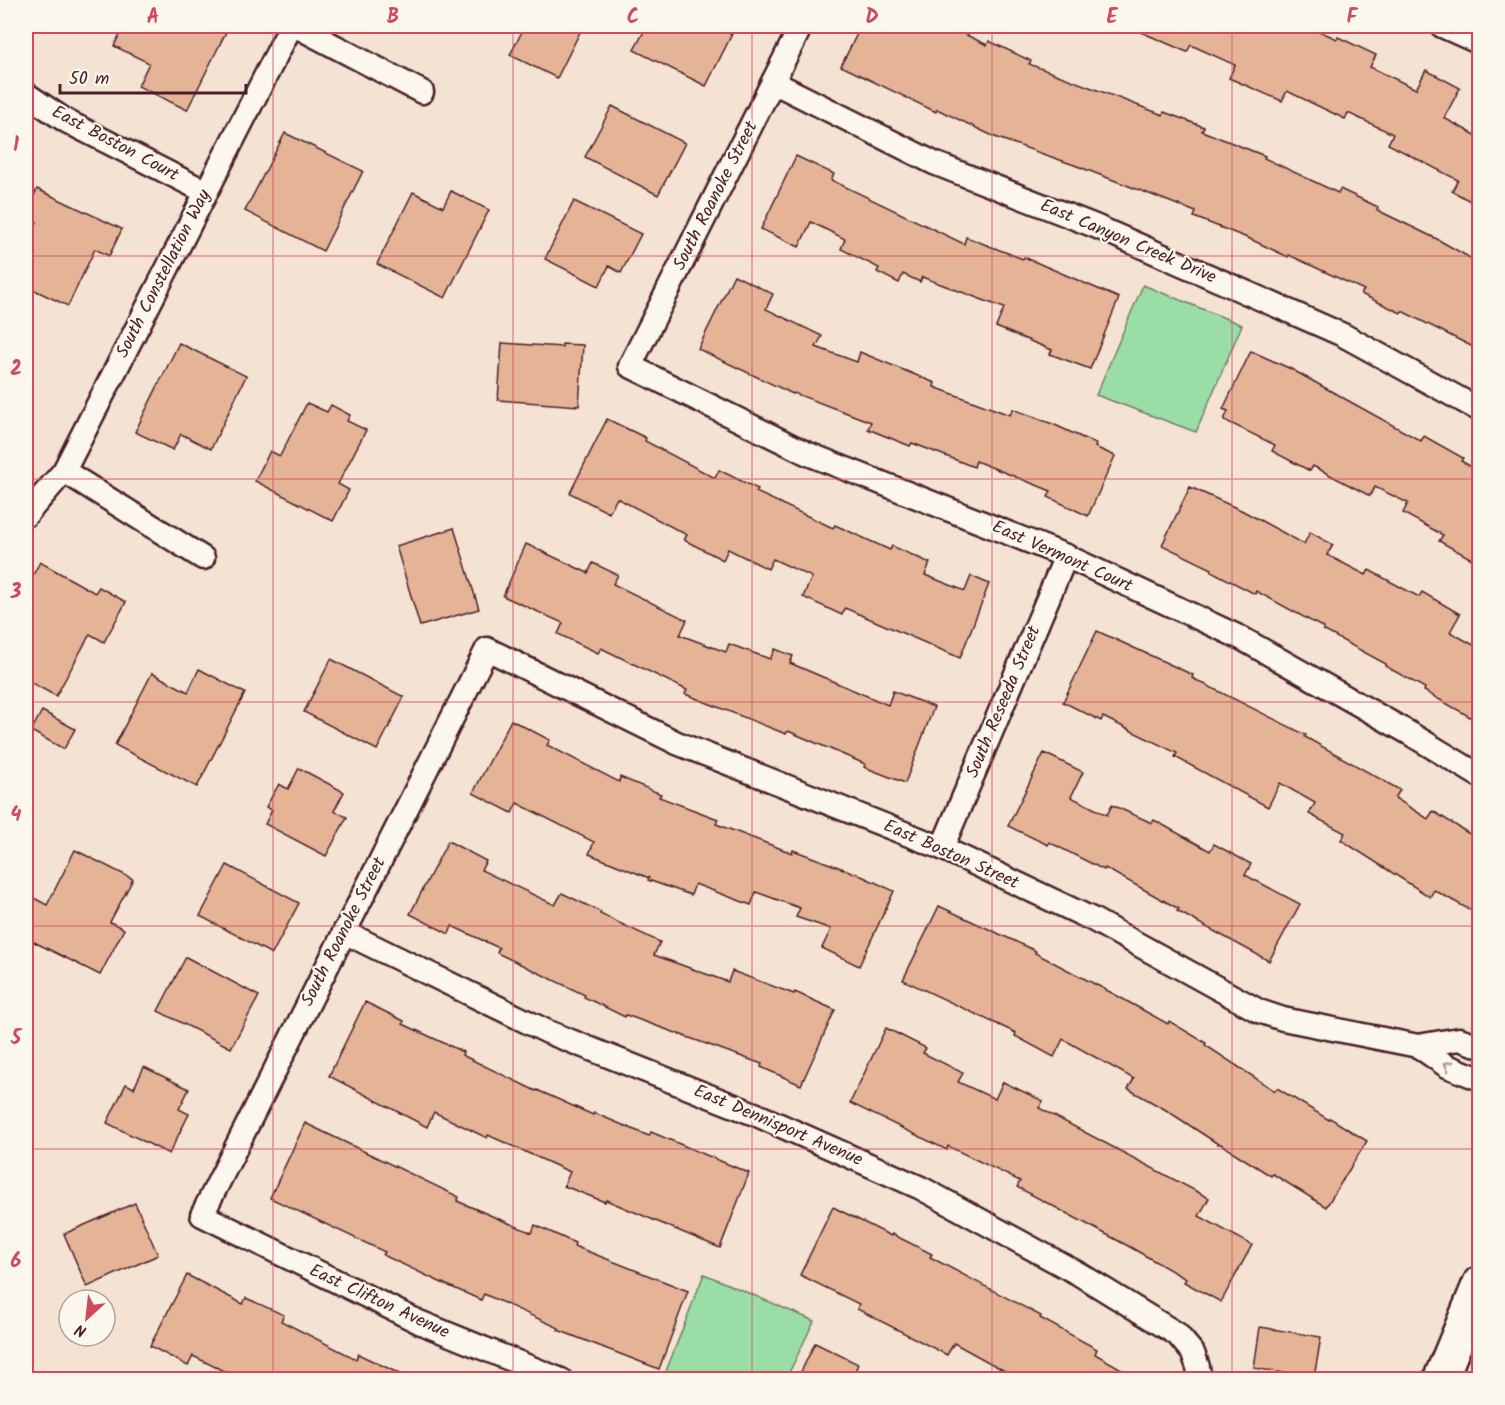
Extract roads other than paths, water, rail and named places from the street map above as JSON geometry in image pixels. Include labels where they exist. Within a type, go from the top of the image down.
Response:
[{"type":"street","name":"South Constellation Way","points":[[26,515],[64,471],[291,26]]},
{"type":"street","points":[[296,26],[422,92]]},
{"type":"street","name":"South Roanoke Street","points":[[630,366],[801,26]]},
{"type":"street","points":[[1442,26],[1479,43]]},
{"type":"street","name":"East Canyon Creek Drive","points":[[773,82],[934,163],[1095,226],[1343,335],[1479,410]]},
{"type":"street","name":"East Boston Court","points":[[26,94],[66,121],[206,192]]},
{"type":"street","name":"East Vermont Court","points":[[630,366],[806,453],[1066,556],[1241,638],[1409,733],[1479,776]]},
{"type":"street","points":[[64,471],[203,558]]},
{"type":"street","name":"South Reseeda Street","points":[[942,848],[1066,556]]},
{"type":"street","name":"South Roanoke Street","points":[[202,1215],[487,649]]},
{"type":"street","name":"East Boston Street","points":[[487,649],[677,743],[942,848],[1092,919],[1259,1011],[1283,1019],[1418,1046],[1459,1039],[1479,1046]]},
{"type":"street","name":"East Dennisport Avenue","points":[[344,932],[548,1032],[757,1115],[921,1188],[1098,1286],[1177,1334],[1192,1353],[1200,1380]]},
{"type":"street","name":"East Boston Street","points":[[1418,1046],[1447,1066],[1479,1079]]},
{"type":"street","name":"East Clifton Avenue","points":[[202,1215],[408,1317],[561,1380]]},
{"type":"street","points":[[1440,1380],[1479,1283]]}]
